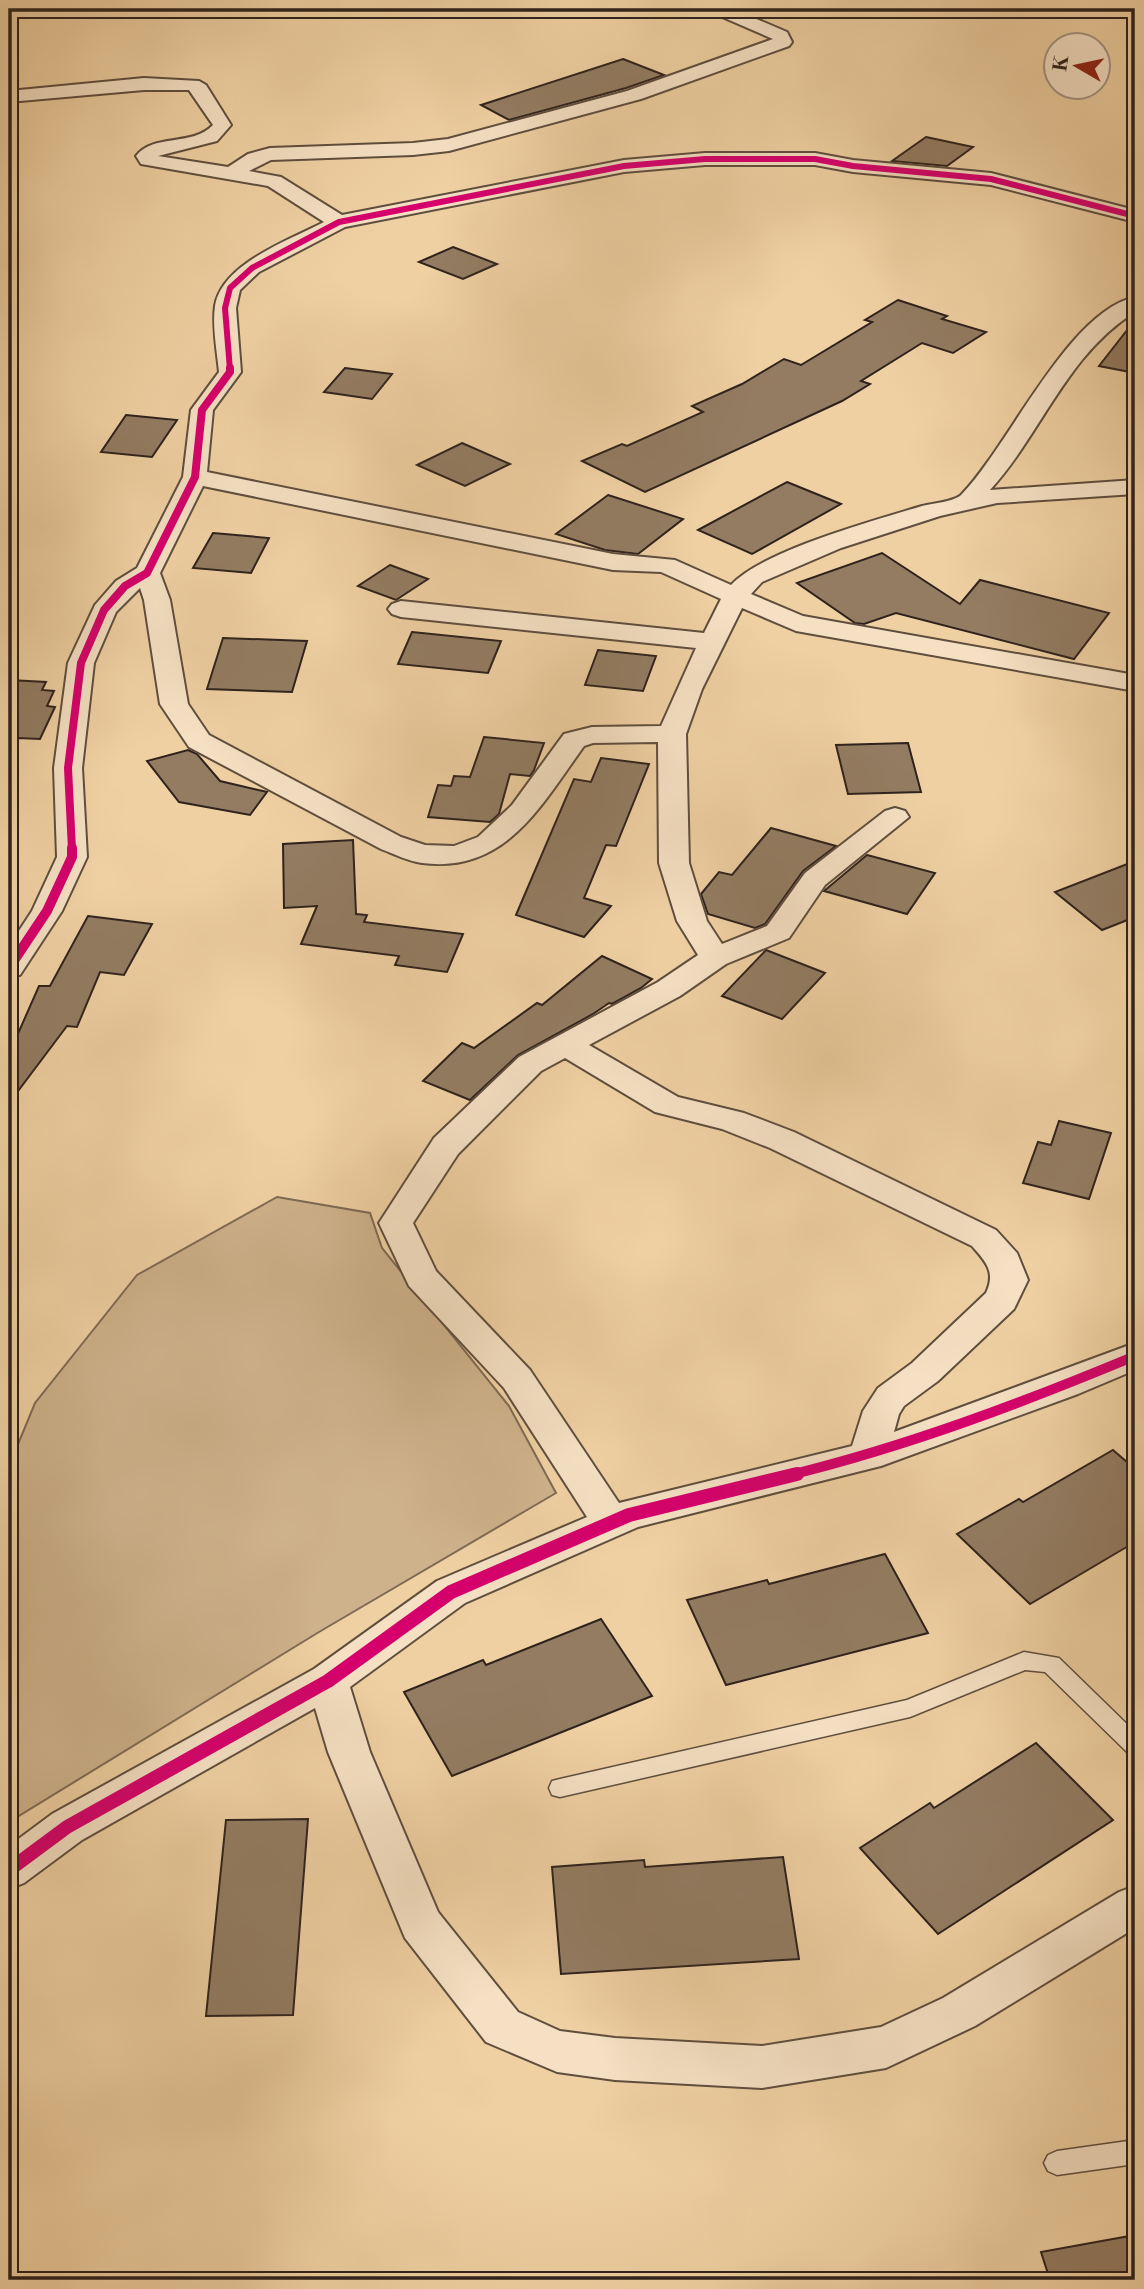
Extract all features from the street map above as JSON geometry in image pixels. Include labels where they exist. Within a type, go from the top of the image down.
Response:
[{"type":"street","points":[[233,173],[255,158],[270,154],[413,149],[449,145],[634,95],[783,43],[781,36],[719,9]]},
{"type":"street","points":[[9,96],[144,84],[193,85],[199,89],[222,125],[219,131],[206,138],[152,151],[146,156],[148,160],[186,169],[233,173],[274,181],[339,222]]},
{"type":"street","points":[[9,968],[47,912],[72,856],[68,768],[81,663],[104,610],[125,586],[147,573],[195,478],[202,410],[230,372],[225,309],[230,288],[253,268],[339,222],[624,166],[663,161],[815,159],[853,166],[991,179],[1135,216]]},
{"type":"street","points":[[969,502],[1002,462],[1069,360],[1116,313],[1135,303]]},
{"type":"street","points":[[195,478],[613,562],[666,565],[796,623],[1135,683]]},
{"type":"street","points":[[715,957],[692,921],[674,863],[672,734],[689,689],[736,596],[752,577],[832,543],[934,510],[997,496],[1135,487]]},
{"type":"street","points":[[147,573],[157,600],[174,704],[199,741],[391,843],[422,854],[457,855],[488,843],[522,811],[575,740],[592,734],[672,734]]},
{"type":"street","points":[[401,609],[714,642]]},
{"type":"street","points":[[612,1523],[517,1379],[421,1276],[396,1223],[446,1146],[530,1064],[668,989],[715,957],[778,932],[815,880],[895,817]]},
{"type":"street","points":[[564,1045],[605,1066],[667,1105],[732,1121],[782,1140],[984,1238],[1004,1261],[1010,1280],[1001,1300],[925,1372],[891,1397],[881,1411],[868,1456]]},
{"type":"street","points":[[9,1870],[66,1827],[328,1681],[451,1592],[629,1515],[868,1456],[1065,1385],[1135,1356]]},
{"type":"street","points":[[328,1681],[349,1752],[421,1924],[502,2027],[557,2051],[615,2059],[762,2067],[886,2047],[959,2012],[1135,1906]]},
{"type":"lane","points":[[560,1788],[910,1708],[1024,1661],[1051,1664],[1135,1746]]},
{"type":"lane","points":[[1057,2163],[1135,2152]]},
{"type":"shaded area","points":[[277,1197],[370,1213],[382,1248],[509,1406],[556,1493],[319,1632],[9,1822],[9,1466],[35,1403],[137,1275]]},
{"type":"building","points":[[623,59],[664,75],[509,120],[481,105]]},
{"type":"building","points":[[926,137],[973,147],[947,166],[892,161]]},
{"type":"building","points":[[453,247],[497,264],[463,279],[419,262]]},
{"type":"building","points":[[898,300],[947,316],[942,319],[986,332],[953,353],[922,343],[861,381],[870,384],[842,401],[645,492],[582,461],[622,444],[627,446],[703,412],[692,406],[742,384],[784,359],[801,365],[872,322],[865,320]]},
{"type":"building","points":[[1135,320],[1135,373],[1099,366]]},
{"type":"building","points":[[345,368],[392,374],[372,399],[324,392]]},
{"type":"building","points":[[126,415],[177,420],[152,457],[101,452]]},
{"type":"building","points":[[462,443],[510,464],[465,486],[417,465]]},
{"type":"building","points":[[787,482],[841,504],[752,554],[698,530]]},
{"type":"building","points":[[608,495],[683,519],[638,554],[605,550],[556,534]]},
{"type":"building","points":[[213,533],[269,538],[251,573],[193,568]]},
{"type":"building","points":[[882,553],[960,604],[980,580],[1109,613],[1074,659],[896,613],[864,624],[855,623],[797,583]]},
{"type":"building","points":[[390,565],[428,579],[396,600],[358,586]]},
{"type":"building","points":[[412,632],[501,641],[488,673],[398,664]]},
{"type":"building","points":[[223,638],[307,641],[292,692],[207,689]]},
{"type":"building","points":[[598,650],[656,656],[643,691],[585,685]]},
{"type":"building","points":[[9,680],[46,682],[42,690],[54,691],[47,706],[55,707],[40,739],[18,738],[9,755]]},
{"type":"building","points":[[484,737],[544,743],[530,776],[510,774],[499,814],[490,822],[428,817],[438,785],[451,786],[454,776],[470,777]]},
{"type":"building","points":[[908,743],[921,792],[848,794],[836,745]]},
{"type":"building","points":[[188,750],[197,754],[220,781],[267,792],[250,815],[179,802],[147,761]]},
{"type":"building","points":[[601,758],[649,764],[616,846],[606,845],[584,898],[611,906],[584,937],[516,915],[574,779],[591,782]]},
{"type":"building","points":[[771,828],[836,846],[803,871],[765,924],[755,928],[708,914],[701,894],[719,872],[732,875]]},
{"type":"building","points":[[353,840],[356,914],[367,915],[364,922],[463,934],[447,972],[395,965],[399,956],[301,944],[317,906],[284,908],[283,844]]},
{"type":"building","points":[[867,855],[935,873],[907,914],[824,891]]},
{"type":"building","points":[[1135,861],[1135,917],[1102,930],[1055,892]]},
{"type":"building","points":[[88,916],[152,924],[124,975],[100,972],[77,1027],[67,1026],[9,1103],[9,1054],[39,986],[50,986]]},
{"type":"building","points":[[766,950],[825,973],[782,1019],[722,996]]},
{"type":"building","points":[[602,956],[652,979],[641,988],[612,1004],[609,1003],[518,1055],[470,1100],[423,1081],[462,1043],[474,1048],[537,1003],[542,1005]]},
{"type":"building","points":[[1059,1121],[1111,1133],[1089,1199],[1023,1183],[1038,1142],[1051,1145]]},
{"type":"building","points":[[1113,1450],[1135,1469],[1135,1542],[1030,1604],[957,1534],[1019,1499],[1023,1502]]},
{"type":"building","points":[[885,1554],[928,1633],[726,1685],[687,1600],[767,1580],[769,1584]]},
{"type":"building","points":[[601,1619],[652,1696],[452,1776],[404,1692],[483,1660],[486,1665]]},
{"type":"building","points":[[1036,1743],[1113,1820],[938,1934],[860,1848],[930,1803],[934,1808]]},
{"type":"building","points":[[308,1819],[293,2015],[206,2016],[226,1820]]},
{"type":"building","points":[[783,1857],[799,1959],[561,1974],[552,1867],[644,1860],[645,1867]]},
{"type":"building","points":[[1135,2235],[1135,2280],[1050,2280],[1041,2252]]},
{"type":"cycle path","points":[[9,968],[47,911],[72,857],[68,768],[81,663],[104,610],[125,586],[147,573],[195,477],[202,410],[230,372],[225,308],[230,288],[252,268],[339,222],[624,166],[705,159],[815,159],[853,166],[991,179],[1135,216]]},
{"type":"cycle path","points":[[9,1870],[67,1827],[328,1681],[451,1592],[629,1515],[868,1456],[1065,1385],[1135,1356]]}]
